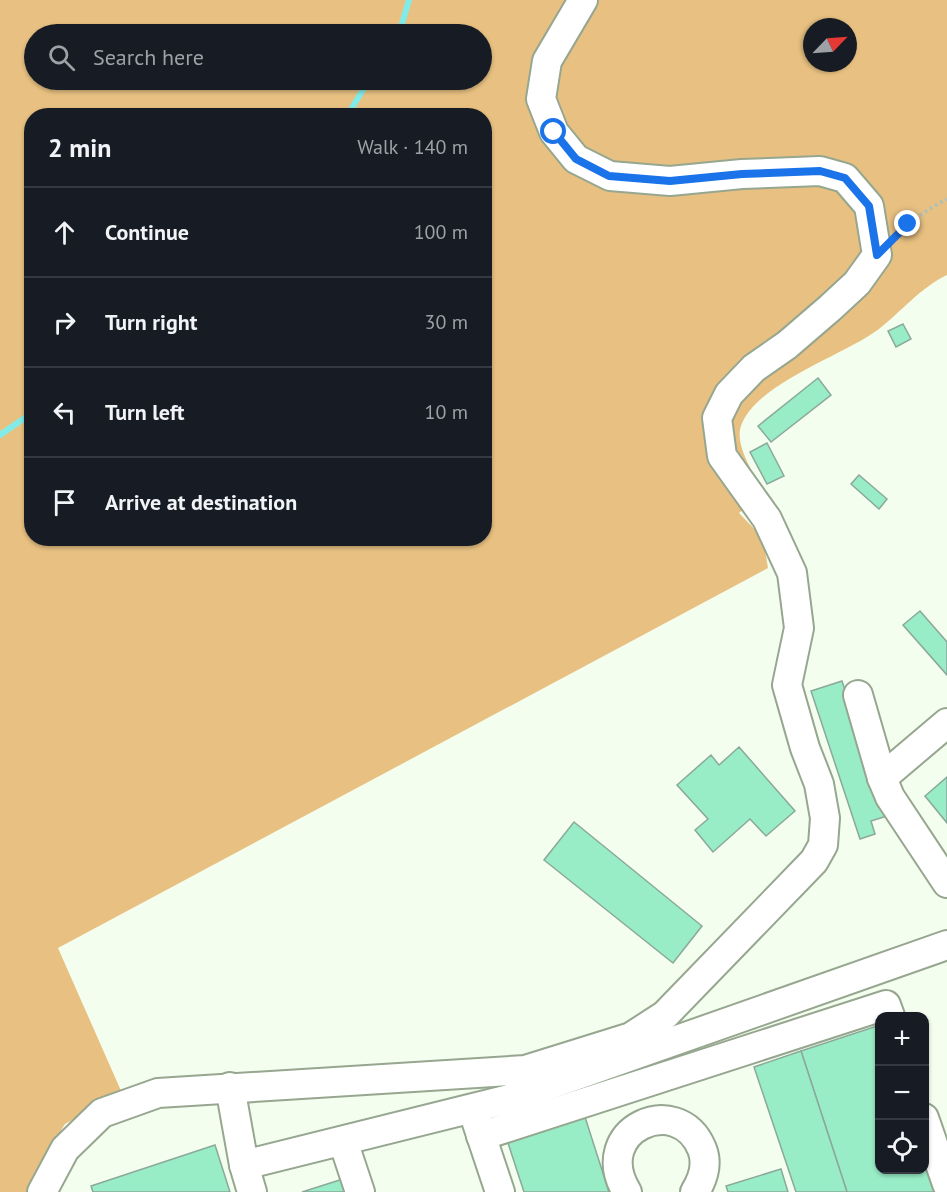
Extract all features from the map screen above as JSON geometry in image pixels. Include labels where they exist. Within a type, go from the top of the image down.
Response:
[{"type":"street","points":[[42,1192],[65,1149],[102,1113],[158,1093],[525,1070],[631,1037],[665,1015],[814,861],[823,845],[825,818],[819,784],[805,748],[787,685],[799,628],[792,573],[767,519],[722,456],[717,418],[729,394],[754,368],[787,345],[857,283],[877,255],[869,206],[845,178],[820,171],[742,174],[670,181],[609,176],[576,159],[554,132],[541,99],[547,62],[583,0]]},
{"type":"street","points":[[858,695],[882,778],[890,797],[947,883]]},
{"type":"street","points":[[882,778],[947,723]]},
{"type":"street","points":[[230,1087],[248,1179],[343,1141],[509,1099],[947,945]]},
{"type":"street","points":[[481,1137],[886,1005],[888,1012]]},
{"type":"street","points":[[638,1086],[650,1121]]},
{"type":"street","points":[[472,1108],[500,1192]]},
{"type":"street","points":[[627,1192],[620,1180],[617,1165],[619,1150],[626,1137],[637,1127],[650,1121],[664,1120],[677,1123],[689,1130],[699,1141],[704,1154],[705,1168],[702,1182],[695,1192]]},
{"type":"street","points":[[924,1120],[947,1184]]},
{"type":"street","points":[[343,1141],[360,1192]]},
{"type":"path","points":[[877,255],[908,224],[947,199]]},
{"type":"shaded area","points":[[0,0],[947,0],[947,275],[920,293],[879,329],[782,384],[750,411],[741,426],[741,443],[747,461],[764,494],[739,513],[763,538],[768,568],[58,948],[122,1093],[65,1124],[32,1177],[28,1192],[0,1192]]},
{"type":"building","points":[[903,324],[911,339],[896,347],[888,331]]},
{"type":"building","points":[[818,378],[831,395],[771,442],[758,426]]},
{"type":"building","points":[[767,443],[784,476],[767,484],[750,452]]},
{"type":"building","points":[[859,475],[887,499],[879,509],[851,484]]},
{"type":"building","points":[[920,611],[947,642],[947,675],[903,625]]},
{"type":"building","points":[[842,681],[887,816],[871,821],[875,834],[860,839],[811,691]]},
{"type":"building","points":[[739,747],[795,811],[766,836],[750,819],[713,852],[695,830],[708,819],[677,785],[711,755],[719,765]]},
{"type":"building","points":[[947,777],[947,823],[925,796]]},
{"type":"building","points":[[574,822],[702,926],[673,963],[544,860]]},
{"type":"building","points":[[875,1027],[875,1174],[929,1174],[929,1166],[938,1192],[847,1192],[801,1051]]},
{"type":"building","points":[[801,1051],[847,1192],[796,1192],[754,1067]]},
{"type":"building","points":[[585,1117],[609,1192],[524,1192],[508,1143]]},
{"type":"building","points":[[215,1145],[230,1192],[93,1192],[91,1186]]},
{"type":"building","points":[[781,1169],[788,1192],[728,1192],[726,1186]]},
{"type":"building","points":[[343,1179],[347,1192],[302,1192]]},
{"type":"waterway","points":[[402,24],[409,0]]},
{"type":"waterway","points":[[352,108],[363,90]]},
{"type":"waterway","points":[[0,435],[24,418]]},
{"type":"route","points":[[554,132],[576,159],[609,176],[670,181],[742,174],[820,171],[845,178],[869,206],[877,255],[908,224]]}]
